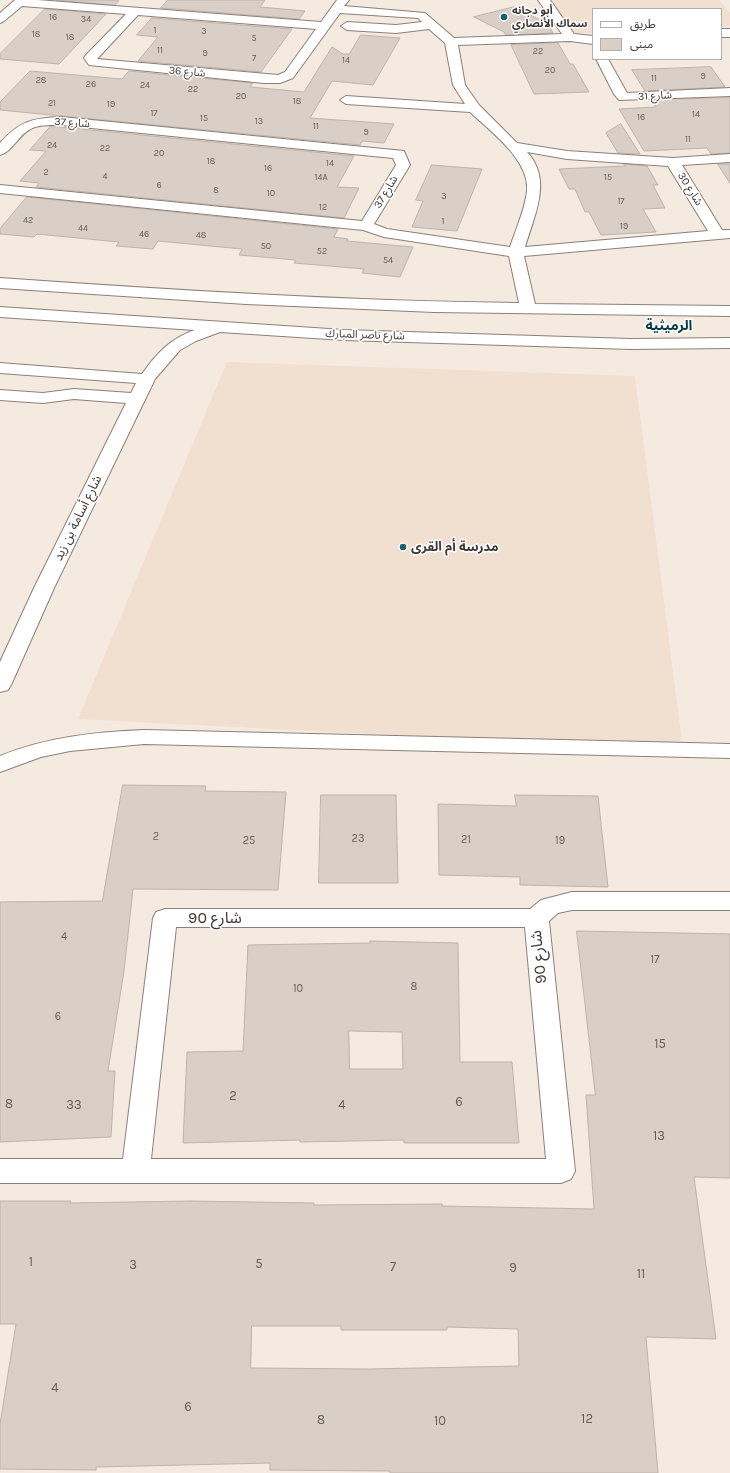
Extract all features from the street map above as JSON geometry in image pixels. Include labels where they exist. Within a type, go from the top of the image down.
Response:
[{"type":"street","points":[[544,0],[570,37]]},
{"type":"street","points":[[0,19],[20,1],[134,12],[323,26]]},
{"type":"street","points":[[340,5],[423,11],[432,25],[451,42],[459,85],[474,108],[524,157],[530,170],[534,186],[516,252],[528,309]]},
{"type":"street","name":"شارع 36","points":[[134,12],[90,58],[93,62],[264,79],[280,79],[289,75],[323,26],[340,5]]},
{"type":"street","points":[[347,26],[396,29],[432,25]]},
{"type":"street","points":[[451,42],[570,37],[592,41]]},
{"type":"street","name":"شارع 31","points":[[603,60],[620,94],[624,96],[730,92]]},
{"type":"street","points":[[346,100],[474,108]]},
{"type":"street","name":"شارع 37","points":[[0,151],[22,126],[39,121],[62,121],[399,154],[403,165],[366,226]]},
{"type":"street","points":[[513,146],[567,155],[673,162]]},
{"type":"street","name":"شارع 30","points":[[673,162],[730,158]]},
{"type":"street","name":"شارع 30","points":[[673,162],[724,235]]},
{"type":"street","points":[[0,189],[366,226],[384,233],[516,252],[724,235]]},
{"type":"street","points":[[0,283],[246,299],[434,307],[730,311]]},
{"type":"street","points":[[344,335],[361,330],[432,332],[445,330],[451,326],[453,319],[447,312],[434,307]]},
{"type":"street","points":[[575,341],[556,332],[552,325],[556,319],[563,315],[580,310]]},
{"type":"street","name":"شارع ناصر المبارك","points":[[0,312],[344,335],[575,341],[631,344],[730,343]]},
{"type":"street","points":[[119,320],[141,326],[160,344]]},
{"type":"street","name":"شارع أسامة بن زيد","points":[[0,685],[28,620],[147,379],[160,344],[176,344],[194,335],[228,327]]},
{"type":"street","points":[[0,368],[147,379]]},
{"type":"street","points":[[0,394],[43,398],[74,394],[136,399]]},
{"type":"street","points":[[0,765],[39,751],[62,745],[115,738],[144,737],[730,751]]},
{"type":"street","points":[[536,918],[550,906],[572,901],[730,901]]},
{"type":"street","name":"شارع 90","points":[[0,1171],[561,1171],[536,918],[165,918],[136,1170]]},
{"type":"shaded area","points":[[545,0],[719,0],[730,13],[730,26],[722,27],[722,8],[592,8],[592,33],[567,34]]},
{"type":"shaded area","name":"مدرسة أم القرى","points":[[227,362],[635,376],[683,750],[78,719]]},
{"type":"building","points":[[56,0],[119,0],[115,5]]},
{"type":"building","points":[[168,0],[265,0],[260,7],[305,11],[299,19],[161,8]]},
{"type":"building","points":[[514,7],[548,24],[553,33],[506,35],[504,32],[474,17]]},
{"type":"building","points":[[45,9],[106,14],[59,64],[0,59],[0,54]]},
{"type":"building","points":[[152,18],[292,29],[261,72],[138,61],[158,37],[137,35]]},
{"type":"building","points":[[361,35],[400,38],[373,85],[332,81],[310,118],[394,124],[384,143],[362,141],[360,145],[0,110],[0,102],[30,71],[122,79],[129,71],[253,83],[250,87],[304,92],[332,47],[343,54],[349,54]]},
{"type":"building","points":[[558,43],[570,64],[573,64],[589,92],[534,94],[511,45]]},
{"type":"building","points":[[711,67],[725,87],[645,91],[632,70]]},
{"type":"building","points":[[730,98],[730,153],[711,154],[707,148],[644,151],[619,109],[656,107],[652,100]]},
{"type":"building","points":[[621,124],[640,154],[618,153],[606,133]]},
{"type":"building","points":[[51,126],[354,156],[337,187],[359,188],[344,218],[36,187],[39,183],[20,181],[46,151],[30,150]]},
{"type":"building","points":[[624,164],[647,166],[658,185],[653,185],[665,208],[643,209],[656,232],[601,235],[589,212],[585,212],[575,189],[569,189],[559,169],[625,166]]},
{"type":"building","points":[[718,164],[730,164],[730,183]]},
{"type":"building","points":[[432,165],[482,169],[457,231],[412,227],[423,201],[416,200]]},
{"type":"building","points":[[27,197],[338,229],[334,237],[348,239],[347,241],[413,247],[400,277],[362,273],[364,269],[294,263],[296,260],[239,255],[242,249],[158,241],[153,249],[116,246],[119,242],[37,234],[34,237],[0,234],[0,229]]},
{"type":"building","points":[[123,785],[206,786],[205,791],[286,792],[278,890],[133,889],[124,971],[108,1071],[115,1071],[111,1137],[0,1142],[0,902],[102,901]]},
{"type":"building","points":[[321,795],[396,795],[398,883],[319,883]]},
{"type":"building","points":[[515,795],[598,796],[608,887],[520,885],[520,877],[439,875],[438,804],[516,806]]},
{"type":"building","points":[[577,931],[730,934],[730,1178],[694,1177],[716,1339],[646,1337],[658,1473],[390,1473],[390,1471],[270,1470],[270,1463],[96,1467],[96,1470],[0,1469],[0,1424],[16,1324],[0,1324],[0,1201],[71,1201],[70,1203],[190,1201],[314,1203],[314,1205],[442,1204],[442,1206],[594,1209],[586,1095],[595,1095]],"holes":[[[252,1326],[341,1326],[341,1330],[447,1330],[447,1327],[518,1329],[519,1366],[369,1369],[251,1368]]]},
{"type":"building","points":[[370,941],[458,943],[460,1062],[512,1062],[519,1143],[404,1143],[404,1140],[300,1142],[300,1140],[183,1143],[187,1052],[243,1051],[248,945],[370,943]],"holes":[[[349,1031],[402,1032],[403,1069],[350,1069]]]},
{"type":"place","name":"أبو دجانه سماك الأنصاري","points":[[504,17]]},
{"type":"place","name":"مدرسة أم القرى","points":[[403,547]]},
{"type":"district","name":"الرميثية","points":[[669,326]]}]
